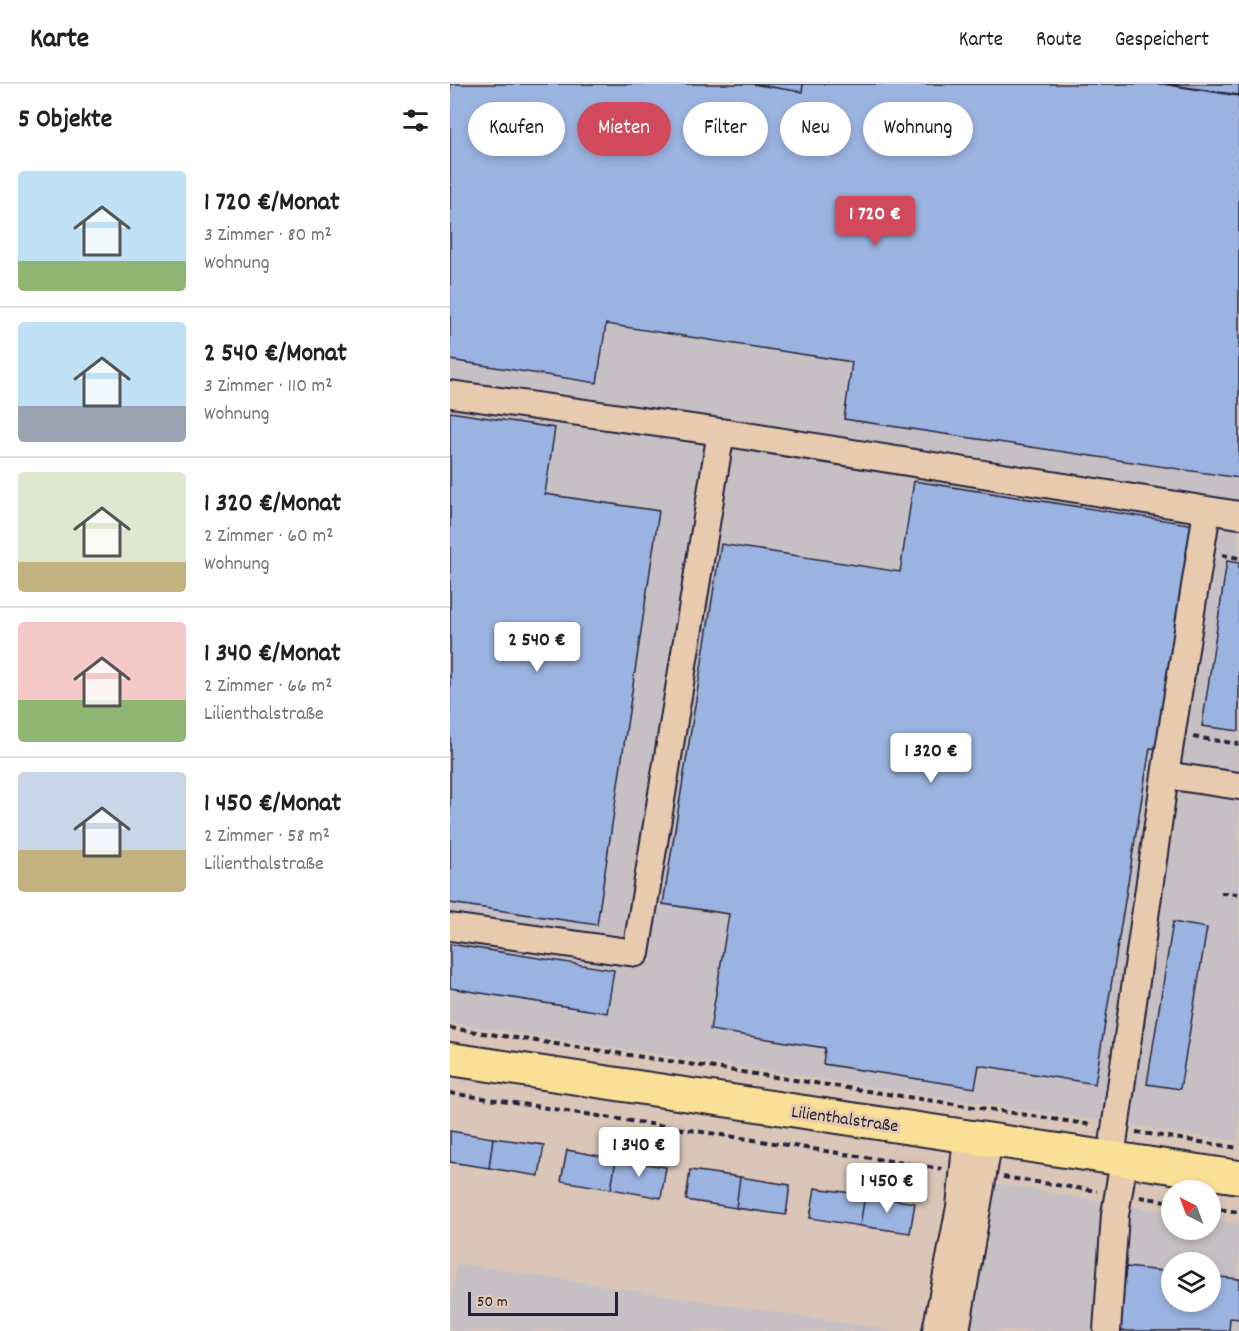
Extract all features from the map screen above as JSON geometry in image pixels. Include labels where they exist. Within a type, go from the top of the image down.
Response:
[{"type":"main road","name":"Lilienthalstraße","points":[[450,1059],[978,1138],[1117,1149],[1239,1177]]},
{"type":"lane","points":[[450,394],[721,432],[1239,515]]},
{"type":"lane","points":[[450,927],[636,953],[721,432]]},
{"type":"lane","points":[[1107,1331],[1115,1215],[1119,1194],[1117,1149],[1165,775],[1207,511]]},
{"type":"lane","points":[[1165,775],[1239,786]]},
{"type":"lane","points":[[956,1331],[978,1138]]},
{"type":"lane","points":[[936,1331],[960,1207],[974,1173]]},
{"type":"path","points":[[1172,734],[1239,744]]},
{"type":"path","points":[[1221,892],[1239,894]]},
{"type":"path","points":[[450,1028],[1117,1149],[1239,1148]]},
{"type":"path","points":[[450,1094],[1161,1200]]},
{"type":"path","points":[[1221,1210],[1239,1212]]},
{"type":"shaded area","points":[[450,84],[1239,84],[1239,1142],[450,1023]]},
{"type":"shaded area","points":[[955,1176],[1161,1211],[1161,1240],[1221,1240],[1221,1221],[1239,1224],[1239,1331],[926,1331]]},
{"type":"shaded area","points":[[457,1263],[898,1331],[450,1331],[450,1310]]},
{"type":"building","points":[[450,84],[752,84],[802,92],[803,84],[1162,84],[1239,96],[1239,478],[844,419],[852,362],[606,324],[597,383],[450,360]]},
{"type":"building","points":[[753,84],[803,84],[802,92]]},
{"type":"building","points":[[1166,84],[1239,84],[1239,95]]},
{"type":"building","points":[[450,412],[555,428],[545,494],[659,511],[597,925],[450,903]]},
{"type":"building","points":[[914,481],[1195,525],[1159,749],[1150,748],[1095,1084],[979,1065],[975,1088],[823,1064],[825,1048],[710,1030],[729,914],[663,904],[721,544],[900,572]]},
{"type":"building","points":[[1227,561],[1239,563],[1239,731],[1202,726]]},
{"type":"building","points":[[1173,922],[1207,928],[1180,1089],[1147,1084]]},
{"type":"building","points":[[450,944],[614,970],[607,1013],[450,988]]},
{"type":"building","points":[[450,1131],[493,1138],[489,1168],[450,1162]]},
{"type":"building","points":[[493,1138],[544,1145],[539,1176],[489,1168]]},
{"type":"building","points":[[567,1150],[616,1159],[611,1189],[561,1181]]},
{"type":"building","points":[[616,1159],[666,1167],[661,1198],[611,1189]]},
{"type":"building","points":[[690,1170],[740,1177],[736,1208],[686,1200]]},
{"type":"building","points":[[740,1177],[790,1185],[786,1215],[736,1208]]},
{"type":"building","points":[[815,1188],[865,1195],[860,1226],[810,1218]]},
{"type":"building","points":[[865,1195],[915,1203],[910,1233],[860,1226]]},
{"type":"building","points":[[1126,1267],[1161,1271],[1161,1312],[1221,1312],[1221,1277],[1239,1279],[1239,1319],[1230,1318],[1229,1331],[1119,1331]]}]
